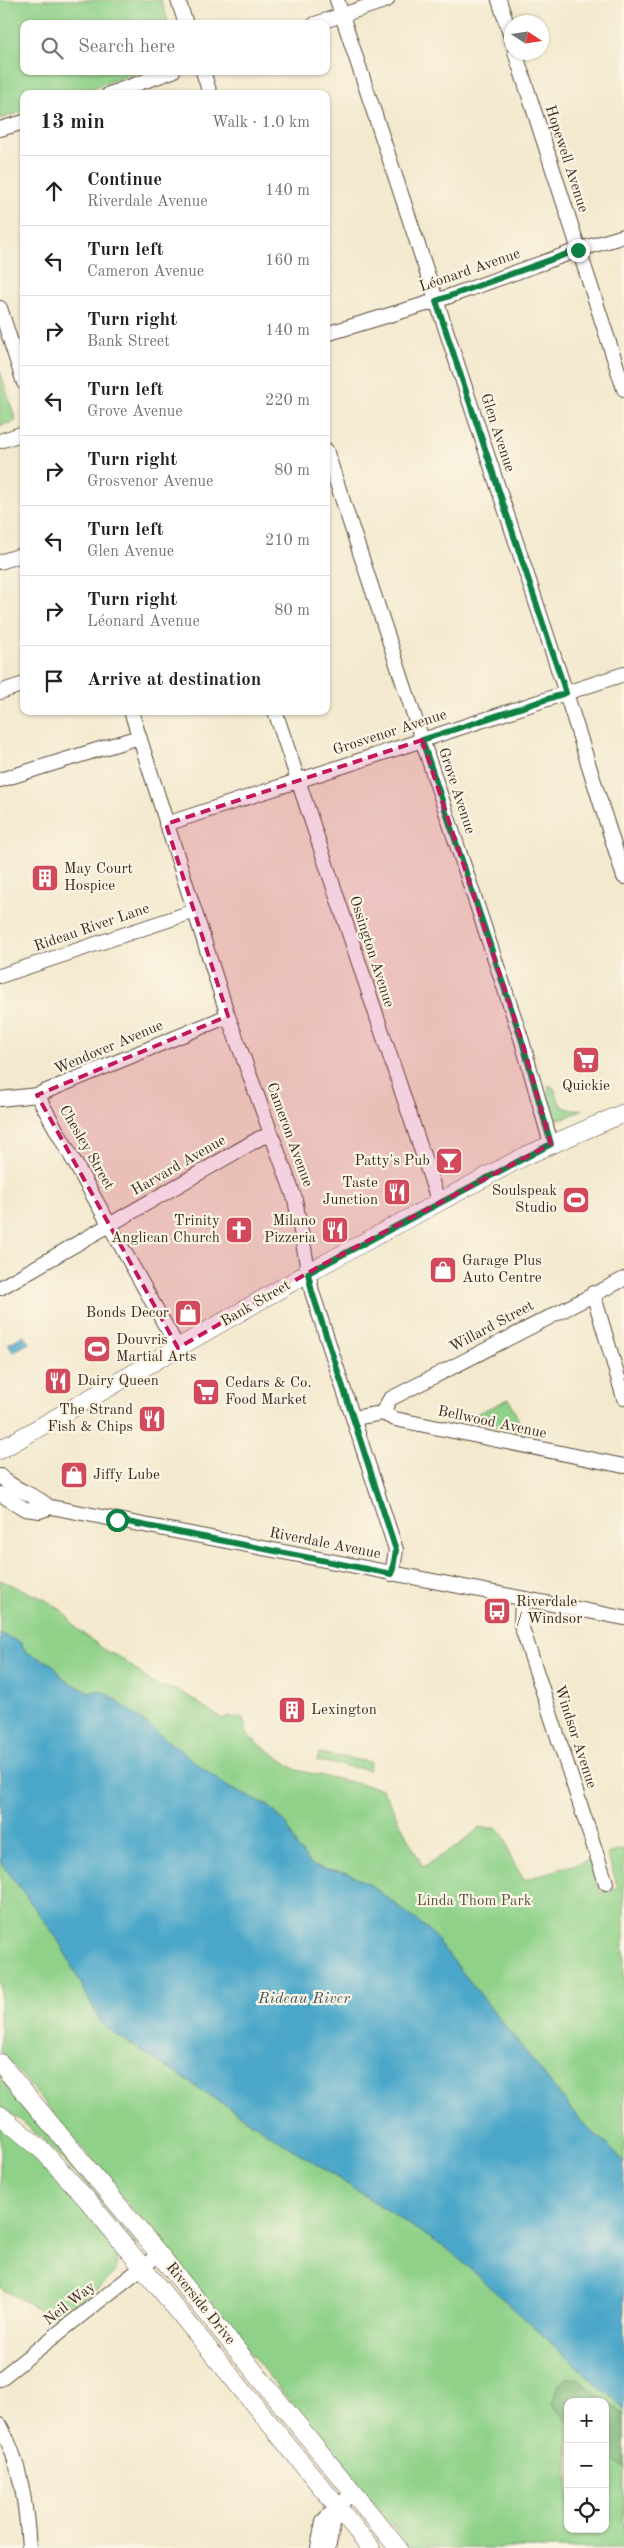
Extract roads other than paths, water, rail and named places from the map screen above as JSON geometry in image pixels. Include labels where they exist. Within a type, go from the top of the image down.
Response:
[{"type":"main road","name":"Bank Street","points":[[0,1450],[308,1273],[551,1144],[624,1113]]},
{"type":"main road","name":"Riverside Drive","points":[[0,2063],[159,2254],[398,2548]]},
{"type":"main road","name":"Riverside Drive","points":[[0,2116],[44,2152],[90,2203],[371,2548]]},
{"type":"street","points":[[178,0],[185,20]]},
{"type":"street","name":"Glen Avenue","points":[[337,0],[566,693],[624,877]]},
{"type":"street","points":[[328,20],[387,0]]},
{"type":"street","points":[[499,0],[504,15]]},
{"type":"street","name":"Hopewell Avenue","points":[[518,60],[624,388]]},
{"type":"street","points":[[120,90],[162,75]]},
{"type":"street","points":[[204,75],[209,90]]},
{"type":"street","points":[[0,129],[20,123]]},
{"type":"street","name":"Léonard Avenue","points":[[330,333],[436,301],[578,250],[624,236]]},
{"type":"street","points":[[0,308],[20,370]]},
{"type":"street","points":[[0,441],[20,434]]},
{"type":"street","name":"Grove Avenue","points":[[330,462],[522,1041],[551,1144]]},
{"type":"street","points":[[0,562],[20,555]]},
{"type":"street","name":"Grosvenor Avenue","points":[[166,824],[624,674]]},
{"type":"street","points":[[0,692],[20,685]]},
{"type":"street","name":"Cameron Avenue","points":[[132,715],[228,1016],[295,1199],[312,1292],[396,1550],[392,1574]]},
{"type":"street","name":"Ossington Avenue","points":[[276,715],[438,1203]]},
{"type":"street","points":[[0,780],[140,737]]},
{"type":"street","name":"Rideau River Lane","points":[[0,976],[194,911]]},
{"type":"street","name":"Wendover Avenue","points":[[0,1099],[37,1095],[228,1016]]},
{"type":"street","name":"Chesley Street","points":[[37,1095],[178,1348]]},
{"type":"street","name":"Harvard Avenue","points":[[0,1288],[111,1225],[170,1188],[260,1138],[272,1135]]},
{"type":"street","name":"Willard Street","points":[[382,1413],[390,1399],[624,1278]]},
{"type":"street","points":[[592,1293],[624,1398]]},
{"type":"street","points":[[354,1418],[382,1413]]},
{"type":"street","name":"Bellwood Avenue","points":[[382,1413],[395,1420],[624,1466]]},
{"type":"street","name":"Riverdale Avenue","points":[[0,1476],[10,1486],[42,1500],[49,1507],[522,1600],[624,1618]]},
{"type":"street","name":"Riverdale Avenue","points":[[0,1494],[25,1509],[40,1511],[49,1507]]},
{"type":"street","name":"Windsor Avenue","points":[[522,1600],[521,1625],[606,1883]]},
{"type":"street","name":"Neil Way","points":[[0,2378],[159,2254]]},
{"type":"street","points":[[0,2425],[20,2476],[26,2502],[29,2548]]},
{"type":"street","points":[[318,2548],[323,2521],[352,2493]]},
{"type":"street","points":[[328,2548],[337,2506]]},
{"type":"water","points":[[24,1335],[29,1343],[13,1352],[8,1344]]},
{"type":"water","name":"Rideau River","points":[[0,1633],[21,1643],[26,1652],[52,1664],[65,1680],[89,1692],[98,1690],[108,1694],[226,1786],[270,1807],[287,1825],[297,1848],[313,1866],[348,1873],[368,1883],[429,1930],[580,2120],[624,2161],[624,2409],[450,2251],[103,2026],[57,1938],[0,1861]]},
{"type":"place","name":"May Court Hospice","points":[[45,878]]},
{"type":"place","name":"Quickie","points":[[586,1060]]},
{"type":"place","name":"Patty's Pub","points":[[449,1161]]},
{"type":"place","name":"Taste Junction","points":[[397,1192]]},
{"type":"place","name":"Soulspeak Studio","points":[[576,1200]]},
{"type":"place","name":"Trinity Anglican Church","points":[[239,1230]]},
{"type":"place","name":"Milano Pizzeria","points":[[335,1230]]},
{"type":"place","name":"Garage Plus Auto Centre","points":[[443,1270]]},
{"type":"place","name":"Bonds Decor","points":[[188,1313]]},
{"type":"place","name":"Douvris Martial Arts","points":[[97,1349]]},
{"type":"place","name":"Dairy Queen","points":[[58,1381]]},
{"type":"place","name":"Cedars & Co. Food Market","points":[[206,1392]]},
{"type":"place","name":"The Strand Fish & Chips","points":[[152,1419]]},
{"type":"place","name":"Jiffy Lube","points":[[74,1475]]},
{"type":"place","name":"Riverdale / Windsor","points":[[497,1611]]},
{"type":"place","name":"Lexington","points":[[292,1710]]},
{"type":"park label","name":"Linda Thom Park","points":[[474,1901]]}]
